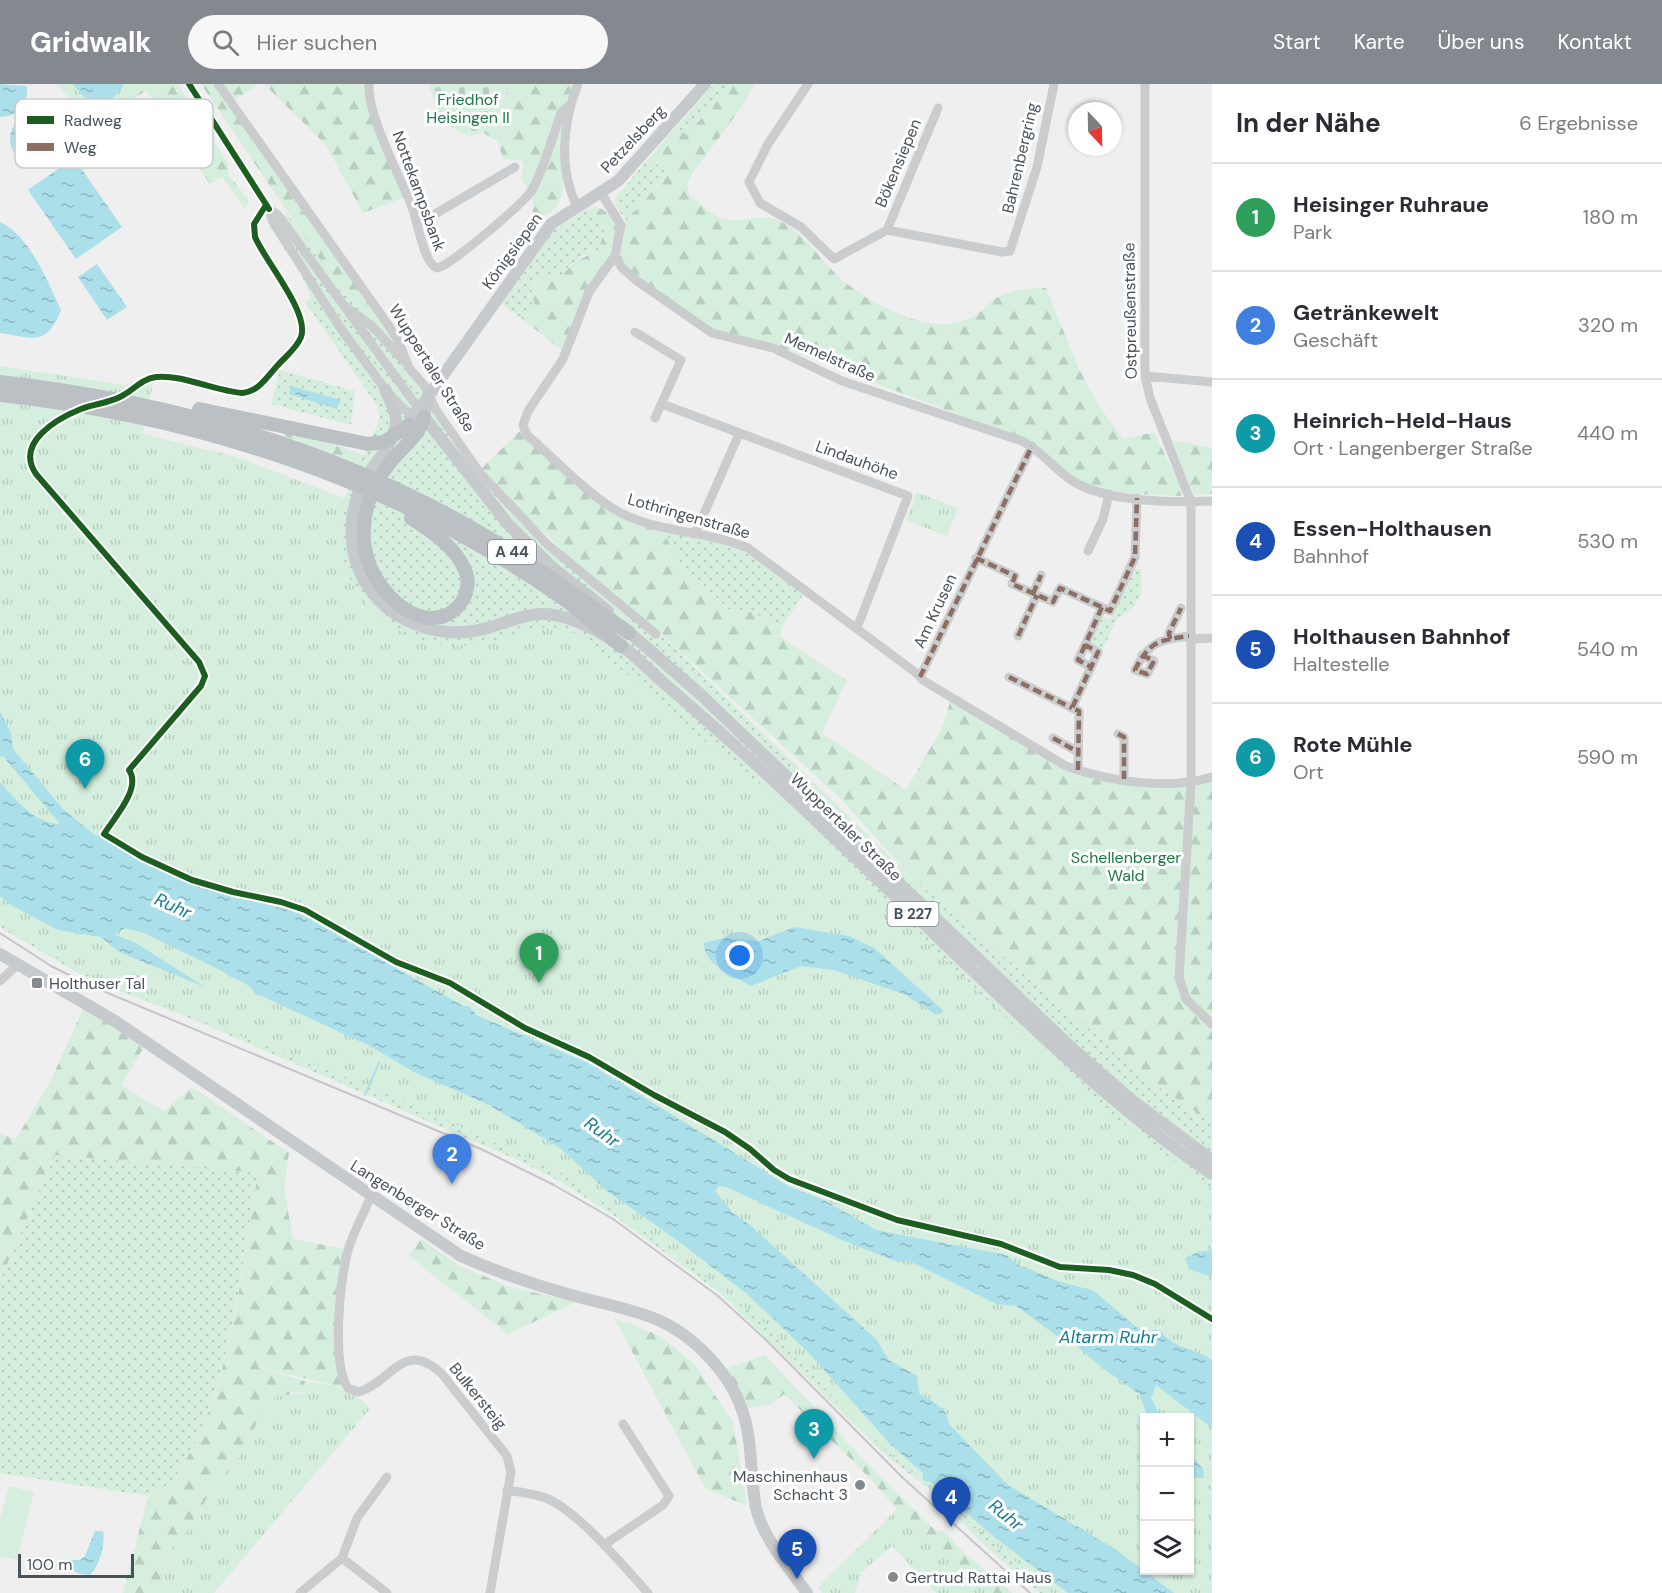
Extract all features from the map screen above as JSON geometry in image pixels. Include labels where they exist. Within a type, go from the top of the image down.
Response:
[{"type":"highway","name":"A 44","points":[[0,382],[55,388],[145,410],[208,434],[346,478]]},
{"type":"highway","name":"A 44","points":[[0,395],[145,410],[210,420],[382,494],[448,529],[562,598],[621,646]]},
{"type":"highway","points":[[145,410],[170,404],[363,444],[384,442],[389,444],[417,417],[421,428],[389,463],[375,486],[366,510],[363,536],[375,577],[397,603],[424,617],[433,619],[452,613],[466,593],[466,570],[461,561],[437,536],[407,516],[382,494],[346,478]]},
{"type":"highway","name":"A 44","points":[[382,494],[454,518],[526,561],[629,633]]},
{"type":"main road","name":"Petzelsberg","points":[[577,206],[601,193],[621,178],[705,84]]},
{"type":"main road","name":"Königsiepen","points":[[417,417],[428,397],[548,228],[556,219],[577,206]]},
{"type":"main road","points":[[385,389],[396,419],[389,444]]},
{"type":"main road","name":"Wuppertaler Straße","points":[[417,417],[508,524],[553,568],[610,613],[629,633],[700,694],[1081,1056],[1132,1101],[1212,1160]]},
{"type":"main road","name":"Wuppertaler Straße","points":[[389,444],[370,471],[356,500],[351,538],[362,574],[371,590],[393,613],[426,629],[457,633],[487,628],[530,615],[552,615],[577,622],[621,646],[786,792],[1070,1063],[1158,1136],[1212,1174]]},
{"type":"main road","name":"Langenberger Straße","points":[[0,954],[115,1021],[461,1256],[507,1276],[657,1319],[677,1331],[706,1356],[734,1390],[744,1414],[756,1510],[766,1532],[807,1593]]},
{"type":"street","name":"Wuppertaler Straße","points":[[189,84],[199,99]]},
{"type":"street","name":"Wuppertaler Straße","points":[[218,84],[387,324],[399,342],[409,368],[424,385],[428,397],[480,473],[547,544],[656,634]]},
{"type":"street","name":"Nottekampsbank","points":[[369,84],[376,121],[418,224],[428,260],[435,268],[449,263],[530,194],[561,113],[569,106]]},
{"type":"street","points":[[577,206],[570,189],[567,172],[569,106],[578,84]]},
{"type":"street","points":[[808,84],[781,122],[751,176],[753,192],[764,207],[801,227],[832,259],[842,257],[887,230]]},
{"type":"street","name":"Bahrenbergring","points":[[887,230],[1002,252],[1010,251],[1037,167],[1054,84]]},
{"type":"street","name":"Ostpreußenstraße","points":[[1145,84],[1145,376],[1150,398],[1191,502],[1189,638],[1191,783],[1180,985],[1190,1005],[1212,1024]]},
{"type":"street","name":"Bökensiepen","points":[[887,230],[938,108]]},
{"type":"street","name":"Wuppertaler Straße","points":[[213,122],[269,209],[272,220],[334,318],[400,407],[417,417]]},
{"type":"street","points":[[418,224],[515,167]]},
{"type":"street","points":[[601,193],[621,225],[615,256]]},
{"type":"street","name":"Wuppertaler Straße","points":[[269,209],[277,214],[417,417]]},
{"type":"street","name":"Memelstraße","points":[[615,256],[622,268],[645,288],[716,335],[773,348],[842,381],[1032,446],[1076,483],[1109,494],[1137,498],[1191,502],[1212,501]]},
{"type":"street","name":"Lothringenstraße","points":[[615,256],[589,292],[563,359],[526,415],[523,427],[527,435],[614,509],[636,519],[696,532],[739,544],[757,552],[920,677],[1048,756],[1078,770],[1124,779],[1176,784],[1191,783],[1212,777]]},
{"type":"street","points":[[341,304],[372,326],[409,368]]},
{"type":"street","points":[[635,332],[681,360],[655,418]]},
{"type":"street","points":[[1145,376],[1212,382]]},
{"type":"street","name":"Lindauhöhe","points":[[662,404],[908,496],[857,628]]},
{"type":"street","points":[[696,532],[739,434]]},
{"type":"street","name":"Am Krusen","points":[[920,677],[1032,446]]},
{"type":"street","points":[[1088,551],[1103,519],[1109,494]]},
{"type":"street","points":[[1020,566],[1012,584],[1053,602],[1060,588],[1110,611],[1135,557],[1137,498]]},
{"type":"street","points":[[976,558],[1015,576]]},
{"type":"street","points":[[1018,636],[1041,575]]},
{"type":"street","points":[[1091,667],[1078,660],[1102,608]]},
{"type":"street","points":[[1170,639],[1169,633],[1181,608]]},
{"type":"street","points":[[1142,655],[1158,640],[1212,638]]},
{"type":"street","points":[[1072,708],[1098,652],[1084,645]]},
{"type":"street","points":[[1009,677],[1079,711],[1078,770]]},
{"type":"street","points":[[1118,734],[1124,737],[1124,779]]},
{"type":"street","points":[[1053,738],[1078,752]]},
{"type":"street","points":[[0,981],[17,965]]},
{"type":"street","name":"Bulkersteig","points":[[371,1196],[350,1245],[342,1278],[339,1329],[343,1380],[351,1390],[359,1392],[409,1360],[421,1361],[435,1368],[507,1456],[511,1472],[490,1593]]},
{"type":"street","points":[[604,1545],[663,1505],[669,1496],[623,1424]]},
{"type":"street","points":[[300,1593],[342,1558],[357,1518],[387,1477]]},
{"type":"street","points":[[507,1490],[548,1499],[604,1545],[648,1593]]},
{"type":"street","points":[[342,1558],[387,1593]]},
{"type":"green space","points":[[58,84],[178,84],[187,99],[152,99],[146,90],[135,99],[70,99]]},
{"type":"green space","points":[[58,84],[151,84],[132,99],[70,99]]},
{"type":"green space","points":[[201,84],[259,84],[229,104],[385,316],[399,350],[331,276]]},
{"type":"green space","points":[[264,84],[367,84],[405,197],[363,213],[326,145]]},
{"type":"green space","name":"Friedhof Heisingen II","points":[[429,84],[511,84],[481,132],[471,136],[454,129],[442,117]]},
{"type":"green space","points":[[512,84],[576,84],[562,124],[564,178],[562,191],[558,203],[551,212],[539,218],[533,215],[532,195],[521,179],[524,165],[521,160],[503,159],[498,142],[482,132]]},
{"type":"green space","points":[[714,84],[731,84],[687,136],[676,127]]},
{"type":"green space","points":[[731,84],[755,84],[741,108],[691,175],[687,185],[689,194],[722,219],[766,218],[780,221],[797,233],[849,285],[887,309],[916,320],[942,324],[962,321],[977,315],[993,300],[1009,292],[1046,288],[1078,367],[1098,405],[1123,439],[1154,432],[1182,490],[1181,496],[1098,489],[1069,475],[1023,439],[785,349],[705,326],[629,272],[620,258],[626,221],[668,174],[649,158],[676,127],[687,135]]},
{"type":"green space","points":[[213,140],[229,165],[228,174],[249,201],[245,209],[222,177],[210,184],[199,168],[213,168]]},
{"type":"green space","points":[[649,158],[668,173],[626,221],[615,204],[615,198]]},
{"type":"green space","points":[[595,206],[608,212],[617,227],[610,256],[563,351],[521,318],[523,315],[531,314],[535,307],[531,288],[539,279],[561,277],[573,263],[598,250],[606,228],[602,218],[592,214],[589,210]]},
{"type":"green space","points":[[591,207],[589,210],[602,218],[606,228],[598,250],[593,254],[583,255],[568,267],[561,277],[538,279],[533,284],[535,307],[531,314],[523,315],[521,318],[502,304],[554,230]]},
{"type":"green space","points":[[287,213],[331,276],[374,323],[510,509],[672,645],[909,875],[1153,1083],[1212,1123],[1212,1191],[460,650],[419,644],[398,635],[380,623],[365,607],[354,588],[341,545],[341,523],[347,490],[380,417],[376,404],[305,302],[311,298],[301,274],[269,226]]},
{"type":"green space","points":[[0,366],[125,385],[155,373],[143,434],[237,457],[347,499],[341,534],[344,558],[351,581],[370,608],[401,632],[418,640],[456,646],[477,644],[550,627],[560,628],[584,638],[726,759],[764,787],[1057,1066],[1118,1120],[1212,1189],[1212,1593],[1052,1593],[867,1434],[765,1323],[668,1248],[563,1174],[393,1096],[93,978],[0,924]]},
{"type":"green space","points":[[280,370],[355,391],[351,425],[271,404]]},
{"type":"green space","name":"Schellenberger Wald","points":[[523,428],[612,510],[659,526],[681,563],[727,609],[748,611],[783,625],[780,637],[847,680],[822,733],[906,790],[942,728],[951,699],[1065,767],[1165,785],[1212,779],[1212,1123],[1153,1083],[909,875],[843,801],[661,634],[572,560],[547,535],[523,518],[480,470]]},
{"type":"green space","points":[[284,431],[341,446],[364,455],[359,464],[282,435]]},
{"type":"green space","points":[[1172,440],[1212,448],[1212,494],[1194,495]]},
{"type":"green space","points":[[917,492],[958,508],[947,536],[906,520]]},
{"type":"green space","points":[[659,526],[747,550],[806,590],[783,625],[748,611],[728,609],[680,563]]},
{"type":"green space","points":[[1136,564],[1136,569],[1141,569],[1142,592],[1134,607],[1117,619],[1102,651],[1089,645],[1103,616],[1110,619]]},
{"type":"green space","points":[[0,916],[247,982],[681,1243],[1056,1593],[1040,1593],[986,1547],[927,1487],[884,1454],[720,1293],[616,1217],[559,1181],[520,1161],[180,1014],[92,981],[4,930],[0,926]]},
{"type":"green space","points":[[83,1009],[98,1016],[144,1047],[121,1085],[164,1111],[192,1087],[289,1153],[284,1188],[293,1239],[345,1249],[339,1276],[345,1388],[253,1366],[305,1381],[304,1392],[292,1392],[257,1423],[240,1456],[218,1480],[190,1527],[160,1563],[166,1593],[123,1593],[148,1497],[172,1481],[193,1447],[221,1373],[239,1290],[258,1173],[55,1155],[0,1280],[0,1134],[16,1139],[51,1080]]},
{"type":"green space","points":[[55,1155],[258,1172],[231,1331],[208,1411],[193,1447],[172,1481],[148,1496],[0,1473],[0,1280]]},
{"type":"green space","points":[[421,1239],[458,1265],[510,1287],[576,1302],[508,1334],[409,1256]]},
{"type":"green space","points":[[614,1318],[661,1336],[694,1364],[733,1422],[747,1506],[705,1488]]},
{"type":"green space","points":[[765,1355],[864,1460],[936,1531],[944,1531],[960,1549],[1013,1593],[990,1593],[910,1523],[859,1467],[784,1394],[771,1404],[745,1409],[721,1370]]},
{"type":"green space","points":[[305,1381],[349,1391],[370,1409],[214,1593],[166,1593],[160,1563],[190,1527],[218,1480],[240,1456],[257,1423],[275,1397],[304,1392]]},
{"type":"green space","points":[[9,1486],[34,1492],[17,1560],[0,1556],[0,1521]]},
{"type":"green space","points":[[897,1509],[990,1593],[936,1593],[892,1546],[861,1573],[855,1593],[822,1593],[818,1587]]},
{"type":"water","points":[[0,84],[27,86],[25,99],[15,99],[15,113],[0,117]]},
{"type":"water","points":[[73,84],[124,84],[112,99],[88,99]]},
{"type":"water","points":[[14,125],[15,154],[10,144],[11,129]]},
{"type":"water","points":[[60,168],[81,168],[122,227],[76,259],[28,190]]},
{"type":"water","points":[[0,222],[21,238],[29,249],[44,273],[61,310],[50,330],[44,335],[30,338],[0,333]]},
{"type":"water","points":[[97,264],[127,307],[107,320],[78,277]]},
{"type":"water","points":[[291,386],[341,400],[337,409],[289,394]]},
{"type":"water","points":[[0,711],[11,733],[13,749],[63,809],[95,835],[106,837],[107,842],[200,887],[297,912],[463,1006],[469,1006],[476,1015],[588,1063],[790,1187],[824,1200],[876,1230],[1006,1255],[1019,1265],[1058,1281],[1094,1291],[1140,1330],[1148,1333],[1154,1329],[1161,1331],[1178,1345],[1212,1360],[1212,1428],[1156,1385],[1151,1398],[1159,1413],[1146,1413],[1139,1394],[1095,1362],[1069,1339],[1057,1336],[1016,1306],[997,1304],[909,1261],[898,1262],[842,1240],[726,1187],[719,1186],[715,1191],[733,1213],[750,1225],[877,1340],[889,1360],[917,1376],[919,1393],[942,1409],[949,1424],[1008,1485],[1115,1549],[1140,1568],[1140,1575],[1150,1575],[1174,1593],[1068,1593],[993,1536],[932,1483],[923,1480],[923,1473],[891,1445],[808,1352],[747,1294],[681,1243],[607,1191],[560,1148],[489,1105],[414,1072],[368,1045],[255,993],[243,982],[144,933],[125,928],[114,934],[136,943],[205,987],[119,952],[101,937],[58,930],[9,904],[0,896],[0,782],[19,803],[34,815],[42,820],[60,824],[3,756],[0,757]]},
{"type":"water","points":[[794,927],[849,936],[874,948],[944,1011],[936,1015],[906,995],[834,970],[801,966],[751,986],[714,964],[705,951],[704,943],[724,938],[759,941]]},
{"type":"water","points":[[1212,1250],[1212,1277],[1189,1269],[1185,1258],[1198,1252]]},
{"type":"water","points":[[1194,1459],[1203,1469],[1204,1478],[1194,1478]]},
{"type":"water","points":[[95,1531],[103,1531],[104,1542],[99,1561],[93,1572],[90,1575],[80,1574],[65,1567],[66,1560],[80,1560],[85,1556]]},
{"type":"waterway","points":[[365,1095],[379,1063]]},
{"type":"railway","points":[[0,933],[51,966],[91,986],[481,1149],[554,1185],[613,1219],[718,1296],[764,1338],[903,1478],[1030,1593]]},
{"type":"marked path","points":[[920,677],[1032,446]]},
{"type":"marked path","points":[[976,558],[1015,576],[1012,584],[1053,602],[1060,588],[1110,611],[1135,557],[1137,498]]},
{"type":"marked path","points":[[1033,594],[1041,575]]},
{"type":"marked path","points":[[1018,636],[1037,595]]},
{"type":"marked path","points":[[1078,770],[1079,711],[1072,708],[1098,652],[1085,645],[1102,607]]},
{"type":"marked path","points":[[1170,639],[1169,633],[1181,608]]},
{"type":"marked path","points":[[1142,655],[1154,661],[1147,674],[1135,670],[1140,660],[1145,653],[1163,641],[1189,636]]},
{"type":"marked path","points":[[1085,645],[1078,660],[1091,667]]},
{"type":"marked path","points":[[1009,677],[1072,708]]},
{"type":"marked path","points":[[1118,734],[1124,737],[1124,779]]},
{"type":"marked path","points":[[1053,738],[1078,752]]},
{"type":"cycle path","points":[[189,84],[199,99]]},
{"type":"cycle path","points":[[213,122],[269,209]]},
{"type":"cycle path","points":[[266,205],[254,224],[255,237],[293,301],[302,327],[297,345],[266,379],[253,390],[242,393],[176,378],[151,378],[120,397],[81,409],[60,419],[41,434],[34,442],[31,452],[31,463],[36,474],[199,662],[205,676],[201,686],[129,770],[132,777],[129,794],[104,834],[142,857],[192,880],[305,910],[396,962],[450,983],[525,1028],[589,1057],[654,1095],[725,1132],[789,1179],[897,1220],[1001,1244],[1060,1267],[1109,1270],[1133,1275],[1155,1284],[1212,1319]]},
{"type":"place","name":"Rote Mühle","points":[[85,789]]},
{"type":"place","name":"Holthuser Tal","points":[[37,983]]},
{"type":"place","name":"Heisinger Ruhraue","points":[[539,983]]},
{"type":"place","name":"Getränkewelt","points":[[452,1184]]},
{"type":"place","name":"Heinrich-Held-Haus","points":[[814,1459]]},
{"type":"place","name":"Maschinenhaus Schacht 3","points":[[860,1485]]},
{"type":"place","name":"Essen-Holthausen","points":[[951,1527]]},
{"type":"place","name":"Gertrud Rattai Haus","points":[[893,1577]]},
{"type":"place","name":"Holthausen Bahnhof","points":[[797,1579]]},
{"type":"water label","name":"Ruhr","points":[[173,906]]},
{"type":"water label","name":"Ruhr","points":[[602,1132]]},
{"type":"water label","name":"Altarm Ruhr","points":[[1108,1337]]},
{"type":"water label","name":"Ruhr","points":[[1006,1515]]}]
